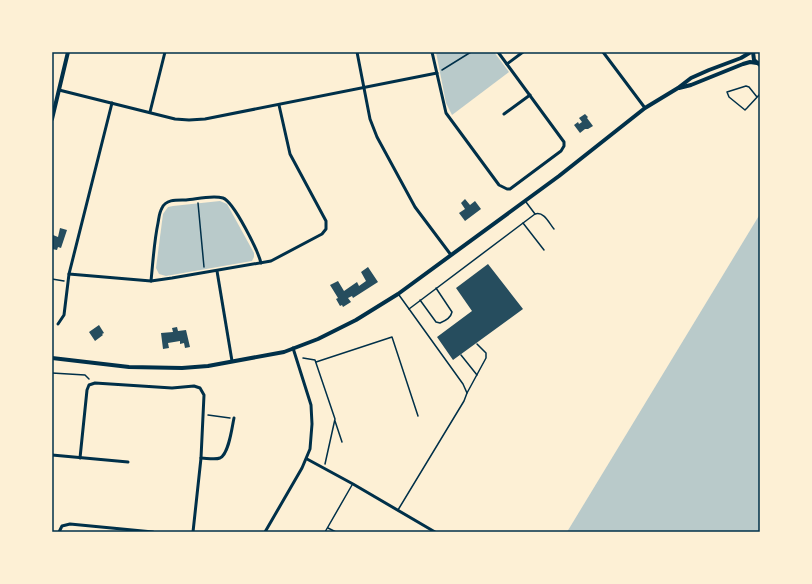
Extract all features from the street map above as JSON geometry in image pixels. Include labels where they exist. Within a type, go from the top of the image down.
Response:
[{"type":"street","points":[[52,119],[68,52]]},
{"type":"street","points":[[150,112],[165,52]]},
{"type":"street","points":[[356,52],[370,119],[377,137],[415,207],[451,255]]},
{"type":"street","points":[[432,52],[446,113],[496,181],[501,187],[507,189],[561,151],[564,146],[564,140],[498,52]]},
{"type":"street","points":[[507,64],[523,52]]},
{"type":"street","points":[[602,52],[645,108]]},
{"type":"street","points":[[52,358],[147,368],[189,368],[232,362],[284,352],[318,339],[350,324],[398,294],[525,201],[645,108],[678,88],[691,78],[741,58],[752,52],[758,64]]},
{"type":"street","points":[[678,88],[691,85],[743,64],[750,62],[758,64]]},
{"type":"street","points":[[59,90],[175,119],[189,120],[205,119],[279,105],[436,73]]},
{"type":"street","points":[[504,114],[530,95]]},
{"type":"street","points":[[58,324],[64,315],[69,274],[112,103]]},
{"type":"street","points":[[69,274],[151,281],[218,271],[271,261],[322,234],[326,229],[326,221],[290,154],[279,105]]},
{"type":"street","points":[[151,281],[156,233],[161,209],[170,201],[218,197],[228,201],[250,237],[260,257],[261,263]]},
{"type":"street","points":[[218,271],[232,362]]},
{"type":"street","points":[[264,532],[307,459],[310,449],[312,434],[311,405],[293,348]]},
{"type":"street","points":[[80,458],[87,390],[91,384],[172,388],[197,386],[202,390],[204,395],[201,458],[194,532]]},
{"type":"street","points":[[201,458],[217,459],[223,457],[226,452],[234,418]]},
{"type":"street","points":[[52,455],[128,462]]},
{"type":"street","points":[[307,459],[435,532]]},
{"type":"street","points":[[59,532],[62,526],[67,524],[153,532]]},
{"type":"lane","points":[[757,97],[749,87],[746,86],[727,92],[729,97],[745,110],[760,94]]},
{"type":"lane","points":[[525,201],[534,214]]},
{"type":"lane","points":[[409,309],[534,214],[538,213],[543,215],[554,229]]},
{"type":"lane","points":[[523,223],[544,250]]},
{"type":"lane","points":[[420,300],[436,322],[443,322],[451,315],[452,312],[436,288]]},
{"type":"lane","points":[[398,294],[463,384],[467,393]]},
{"type":"lane","points":[[398,510],[464,401],[485,361],[487,355],[477,344]]},
{"type":"lane","points":[[462,355],[477,375]]},
{"type":"lane","points":[[325,532],[353,484]]},
{"type":"lane","points":[[328,528],[336,532]]},
{"type":"path","points":[[436,73],[471,52]]},
{"type":"path","points":[[198,199],[204,273]]},
{"type":"path","points":[[52,280],[68,281]]},
{"type":"path","points":[[316,362],[392,337],[418,416]]},
{"type":"path","points":[[303,358],[315,360],[316,362],[342,442]]},
{"type":"path","points":[[52,373],[85,375],[89,379]]},
{"type":"path","points":[[203,414],[234,418]]},
{"type":"path","points":[[325,464],[335,419]]},
{"type":"shaded area","points":[[436,52],[494,52],[509,72],[452,115],[446,103]]},
{"type":"shaded area","points":[[220,201],[227,204],[254,253],[252,261],[166,276],[159,274],[156,268],[163,214],[168,207]]},
{"type":"shaded area","points":[[760,214],[760,532],[567,532]]},
{"type":"building","points":[[585,114],[593,126],[580,133],[574,125],[578,122],[579,124],[582,122],[579,118]]},
{"type":"building","points":[[465,199],[470,205],[475,201],[481,209],[465,221],[459,213],[465,209],[461,203]]},
{"type":"building","points":[[60,228],[67,230],[61,248],[58,247],[57,250],[52,249],[53,235],[58,237]]},
{"type":"building","points":[[488,264],[523,309],[453,360],[437,337],[472,311],[456,288]]},
{"type":"building","points":[[368,267],[378,282],[353,298],[352,296],[348,298],[351,302],[343,307],[342,305],[340,306],[336,299],[338,298],[330,285],[338,281],[344,291],[357,282],[359,286],[366,281],[361,272]]},
{"type":"building","points":[[99,325],[104,333],[95,341],[89,332]]},
{"type":"building","points":[[177,327],[178,331],[186,330],[190,347],[185,348],[184,343],[180,344],[180,341],[168,343],[169,348],[163,349],[161,333],[173,332],[172,328]]}]
